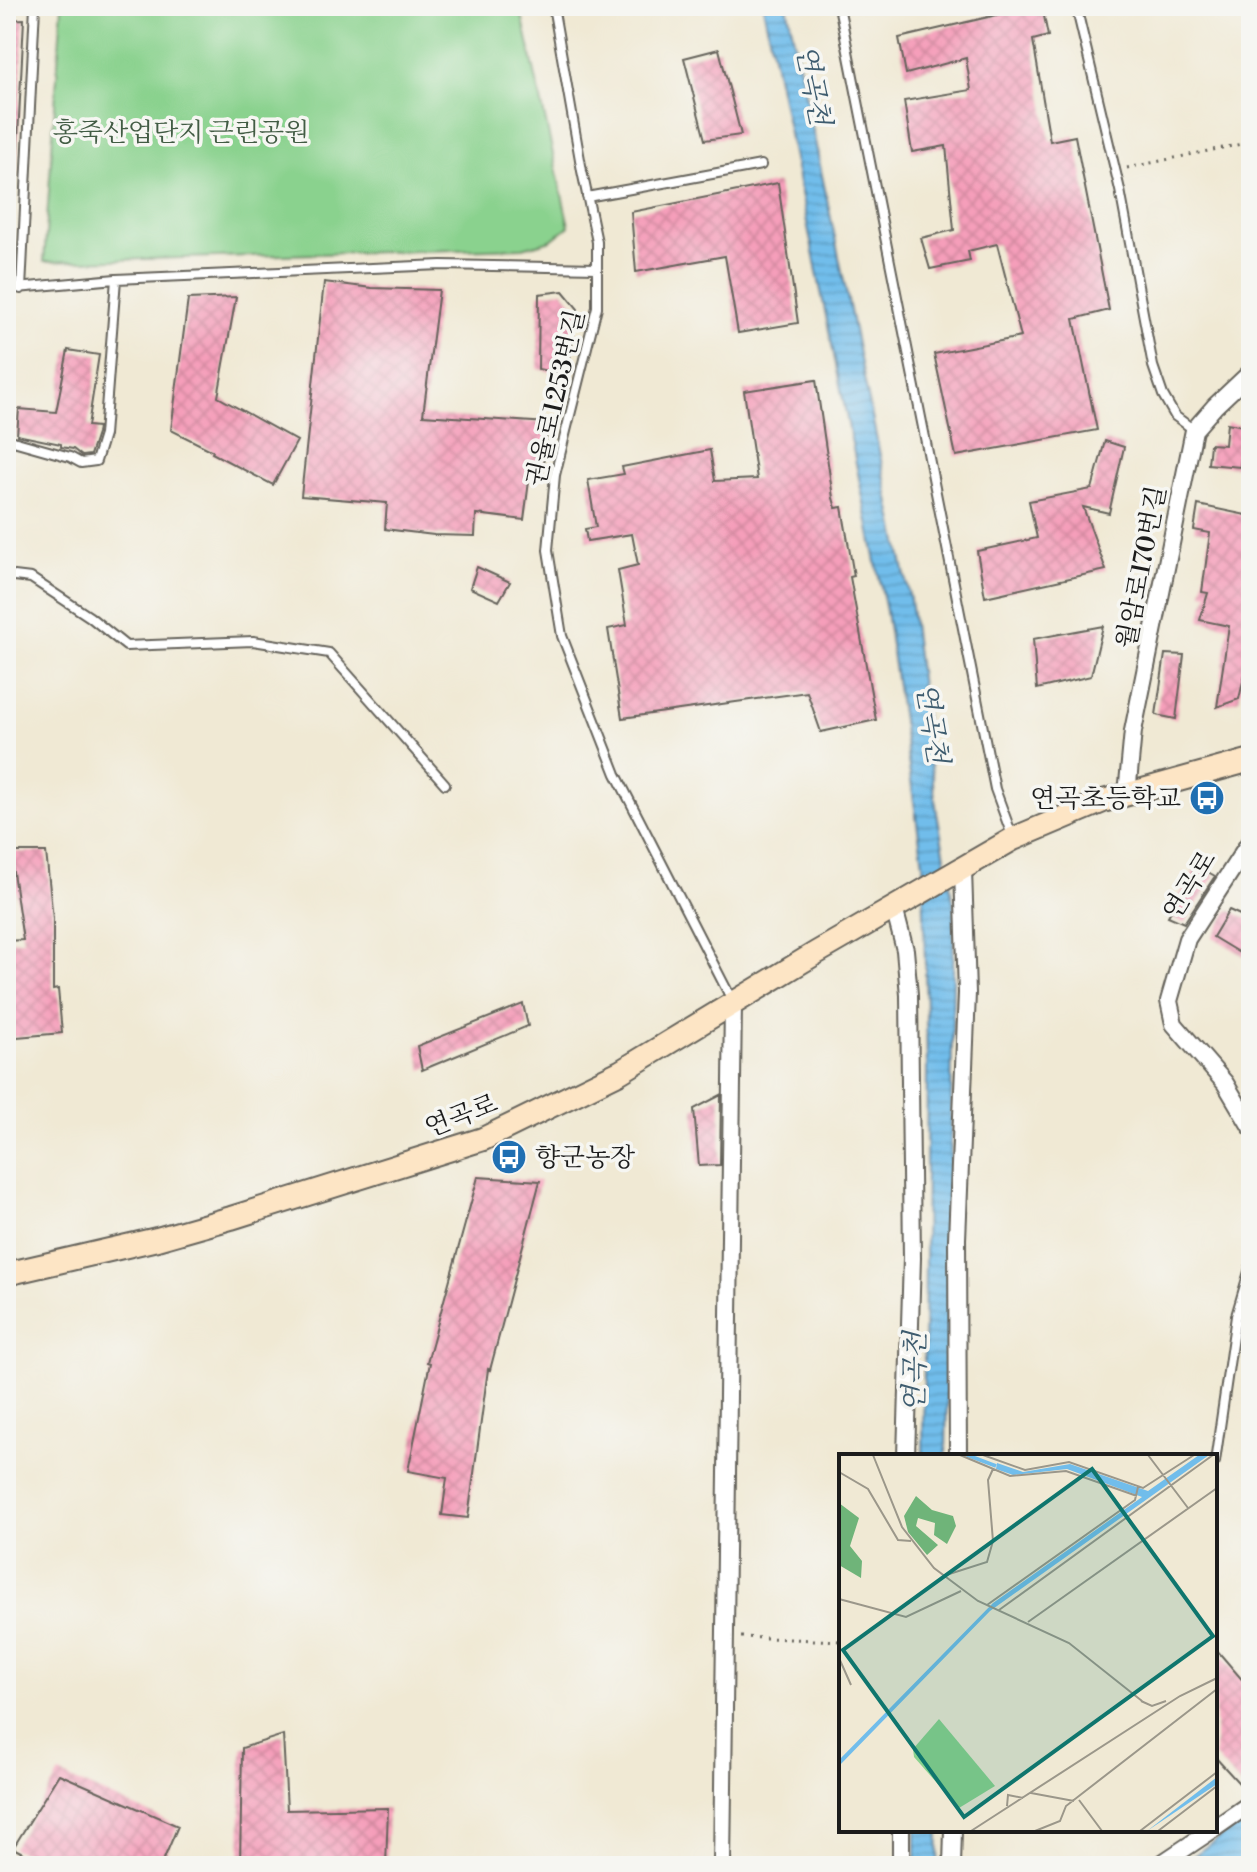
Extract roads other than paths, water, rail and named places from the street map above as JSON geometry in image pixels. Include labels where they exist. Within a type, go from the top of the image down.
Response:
[{"type":"street","points":[[1194,430],[1251,372]]},
{"type":"street","name":"월암로170번길","points":[[1127,794],[1133,731],[1194,430]]},
{"type":"street","points":[[958,1454],[957,1239],[967,993],[963,870],[1013,839],[1103,801],[1251,760]]},
{"type":"street","name":"연곡로","points":[[1251,840],[1187,939],[1169,1001],[1174,1024],[1225,1083],[1251,1127]]},
{"type":"street","name":"연곡로","points":[[6,1274],[157,1239],[483,1139],[620,1072],[963,870]]},
{"type":"street","points":[[894,908],[905,950],[909,995],[912,1258],[906,1454]]},
{"type":"street","points":[[722,1866],[733,1003]]},
{"type":"street","points":[[1217,1826],[1251,1803]]},
{"type":"street","points":[[901,1832],[901,1866]]},
{"type":"street","points":[[952,1866],[953,1832]]},
{"type":"street","points":[[1158,1866],[1209,1832]]},
{"type":"lane","points":[[21,289],[35,6]]},
{"type":"lane","name":"권율로1253번길","points":[[553,6],[597,242],[597,307],[555,475],[548,550],[562,636],[616,774],[733,1003]]},
{"type":"lane","points":[[839,6],[995,789],[1013,839]]},
{"type":"lane","points":[[1076,6],[1115,170],[1153,366],[1163,395],[1175,416],[1194,430]]},
{"type":"lane","points":[[587,197],[761,165]]},
{"type":"lane","points":[[6,289],[116,279],[441,265],[597,268]]},
{"type":"lane","points":[[6,439],[81,463],[96,461],[104,435],[116,279]]},
{"type":"lane","points":[[6,575],[31,578],[90,617],[126,646],[253,641],[329,653],[445,784]]},
{"type":"lane","points":[[1216,1454],[1236,1316],[1251,1265]]},
{"type":"water","points":[[763,6],[787,6],[910,600],[937,813],[954,906],[946,1454],[923,1454],[927,1068],[923,863],[886,611]]},
{"type":"water","points":[[1251,1815],[1251,1856],[1235,1866],[1179,1866]]},
{"type":"water","points":[[916,1832],[939,1832],[938,1866],[916,1866]]},
{"type":"place","name":"연곡초등학교","points":[[1207,798]]},
{"type":"place","name":"향군농장","points":[[509,1157]]},
{"type":"water label","name":"연곡천","points":[[814,85]]},
{"type":"water label","name":"연곡천","points":[[933,723]]},
{"type":"water label","name":"연곡천","points":[[914,1372]]},
{"type":"park label","name":"홍죽산업단지 근린공원","points":[[181,132]]}]
